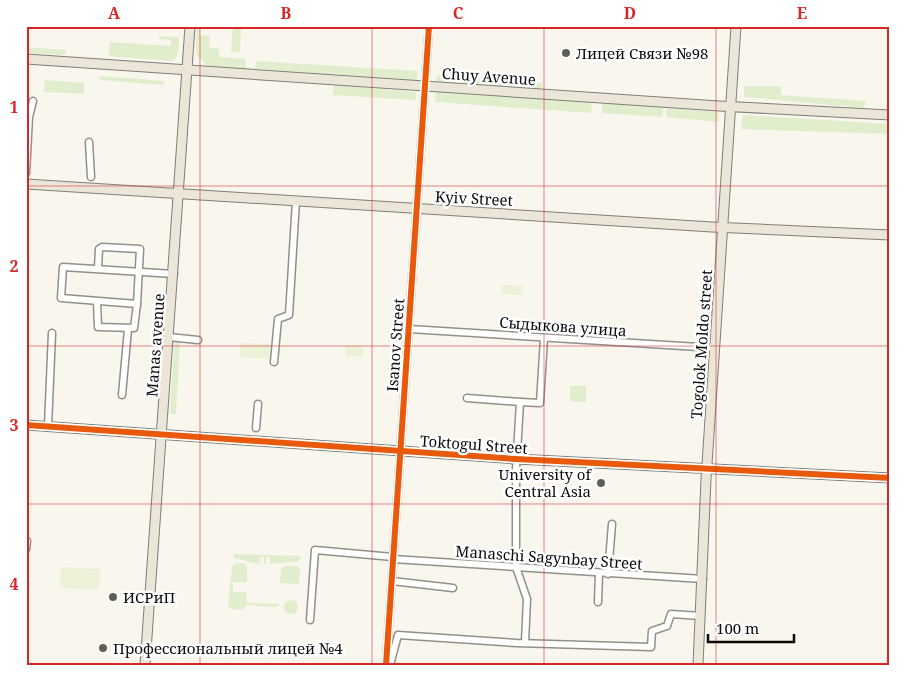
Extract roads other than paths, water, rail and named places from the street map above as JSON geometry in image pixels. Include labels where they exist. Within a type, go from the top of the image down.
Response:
[{"type":"main road","name":"Manas avenue","points":[[145,665],[180,194],[190,26]]},
{"type":"main road","name":"Togolok Moldo street","points":[[698,665],[707,470],[736,26]]},
{"type":"main road","name":"Chuy Avenue","points":[[26,59],[731,107],[890,115]]},
{"type":"main road","name":"Kyiv Street","points":[[26,184],[890,236]]},
{"type":"main road","name":"Toktogul Street","points":[[26,425],[516,459],[890,478]]},
{"type":"street","name":"Isanov Street","points":[[388,665],[393,558],[429,26]]},
{"type":"street","points":[[26,173],[28,123],[33,101]]},
{"type":"street","points":[[89,142],[91,177]]},
{"type":"street","points":[[274,362],[278,319],[289,315],[296,200]]},
{"type":"street","points":[[97,302],[98,327],[134,328],[136,325],[141,253],[138,248],[102,247],[99,249],[98,268]]},
{"type":"street","points":[[137,304],[64,300],[60,295],[63,267],[174,274]]},
{"type":"street","points":[[122,394],[128,329]]},
{"type":"street","name":"Сыдыкова улица","points":[[409,329],[715,348]]},
{"type":"street","points":[[48,426],[52,333]]},
{"type":"street","points":[[169,337],[198,340]]},
{"type":"street","points":[[467,398],[540,403],[544,338]]},
{"type":"street","points":[[520,402],[516,459],[516,567],[527,599],[526,642]]},
{"type":"street","points":[[256,428],[258,404]]},
{"type":"street","points":[[608,574],[612,524]]},
{"type":"street","points":[[26,548],[27,541]]},
{"type":"street","name":"Manaschi Sagynbay Street","points":[[310,620],[315,550],[393,558],[703,579]]},
{"type":"street","points":[[598,602],[599,573]]},
{"type":"street","points":[[392,581],[454,588]]},
{"type":"street","points":[[388,665],[398,635],[651,647],[652,631],[667,626],[671,614],[701,616]]},
{"type":"place","name":"Лицей Связи №98","points":[[566,53]]},
{"type":"place","name":"University of Central Asia","points":[[601,483]]},
{"type":"place","name":"ИСРиП","points":[[113,597]]},
{"type":"place","name":"Профессиональный лицей №4","points":[[103,648]]}]
